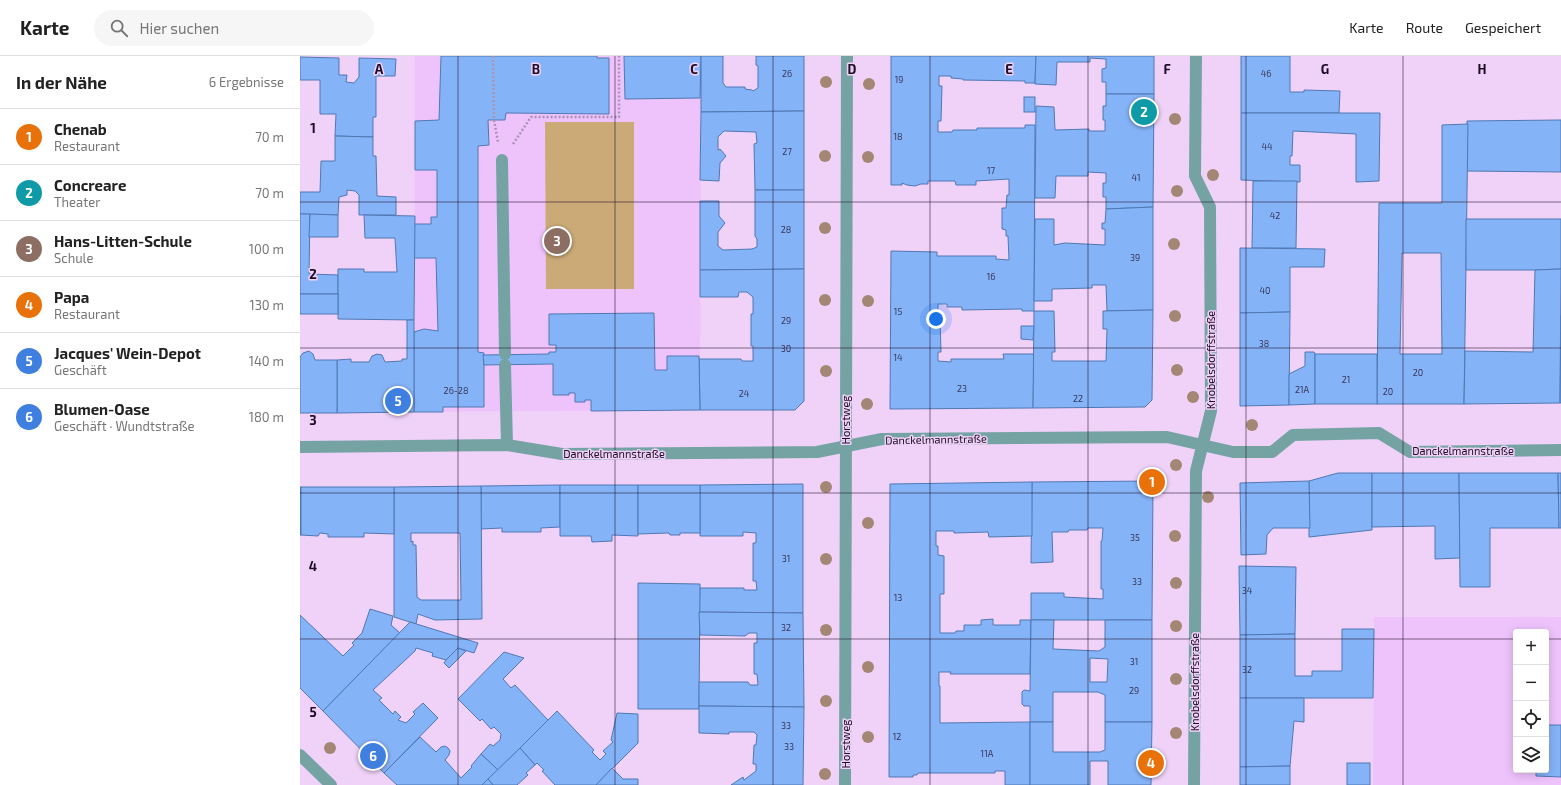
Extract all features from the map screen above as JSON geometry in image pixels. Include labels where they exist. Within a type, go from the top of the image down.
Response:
[{"type":"street","name":"Horstweg","points":[[845,785],[847,56]]},
{"type":"street","name":"Knobelsdorffstraße","points":[[1194,785],[1196,471],[1211,411],[1210,207],[1195,176],[1196,56]]},
{"type":"street","points":[[502,160],[507,446]]},
{"type":"street","name":"Danckelmannstraße","points":[[300,447],[507,446],[562,454],[817,452],[882,439],[1167,437],[1233,452],[1272,452],[1293,434],[1379,433],[1410,452],[1561,450]]},
{"type":"street","points":[[300,755],[330,785]]},
{"type":"path","points":[[493,56],[494,120]]},
{"type":"path","points":[[502,160],[531,117],[619,117],[619,56]]},
{"type":"shaded area","points":[[415,56],[701,56],[700,410],[414,412]]},
{"type":"shaded area","points":[[545,122],[634,122],[634,289],[546,289]]},
{"type":"shaded area","points":[[1374,617],[1561,617],[1561,785],[1373,785]]},
{"type":"building","points":[[441,56],[597,56],[597,58],[609,58],[609,114],[506,113],[505,120],[488,120],[489,145],[478,146],[478,352],[484,353],[484,407],[443,407],[443,412],[414,412],[414,332],[424,329],[438,331],[436,258],[414,258],[414,224],[431,224],[431,217],[437,217],[437,170],[415,170],[415,121],[439,120]]},
{"type":"building","points":[[624,56],[701,56],[700,98],[625,99]]},
{"type":"building","points":[[701,56],[723,56],[723,83],[726,87],[745,87],[745,89],[753,91],[758,88],[758,66],[756,65],[756,56],[804,56],[804,111],[701,112]]},
{"type":"building","points":[[891,56],[1036,56],[1035,83],[1025,83],[1025,81],[963,80],[951,78],[951,76],[939,76],[939,86],[942,86],[941,121],[938,121],[938,132],[952,132],[953,130],[977,130],[977,128],[1025,128],[1025,125],[1035,125],[1034,311],[1022,311],[1022,309],[962,310],[962,307],[947,307],[947,304],[938,304],[941,352],[938,352],[938,361],[951,362],[951,359],[1004,359],[1003,354],[1034,354],[1033,408],[890,409],[891,251],[937,252],[937,256],[996,256],[996,259],[1009,260],[1008,236],[1006,236],[1006,230],[1002,229],[1002,208],[1006,208],[1007,195],[1009,195],[1009,179],[976,181],[976,185],[956,185],[955,181],[928,181],[928,184],[915,186],[902,183],[902,185],[891,185]]},
{"type":"building","points":[[1036,56],[1154,56],[1154,94],[1106,94],[1106,82],[1102,82],[1102,69],[1106,68],[1106,59],[1090,58],[1090,62],[1057,62],[1056,85],[1035,84]]},
{"type":"building","points":[[1241,56],[1290,56],[1290,92],[1304,92],[1304,90],[1340,91],[1339,113],[1241,113]]},
{"type":"building","points":[[300,57],[339,58],[339,75],[347,75],[346,82],[354,83],[359,77],[359,58],[396,59],[395,76],[376,76],[376,117],[373,117],[373,137],[335,136],[336,114],[320,114],[320,80],[300,80]]},
{"type":"building","points":[[1106,94],[1154,94],[1153,207],[1106,209],[1106,197],[1103,197],[1103,183],[1106,183],[1106,173],[1088,172],[1088,176],[1056,176],[1055,198],[1035,198],[1036,106],[1054,107],[1055,130],[1089,129],[1089,131],[1105,131],[1103,106],[1106,106]]},
{"type":"building","points":[[1024,97],[1035,97],[1035,112],[1024,112]]},
{"type":"building","points":[[804,111],[804,190],[755,190],[754,144],[757,143],[756,132],[724,131],[718,137],[718,150],[720,149],[726,156],[720,163],[719,181],[700,180],[701,112]]},
{"type":"building","points":[[1241,113],[1380,113],[1379,181],[1356,182],[1356,134],[1293,131],[1292,156],[1290,156],[1290,165],[1300,165],[1300,182],[1241,180]]},
{"type":"building","points":[[1561,120],[1561,172],[1467,171],[1467,121]]},
{"type":"building","points":[[1468,124],[1464,404],[1377,404],[1379,203],[1442,203],[1442,125]],"holes":[[[1402,253],[1441,253],[1442,354],[1400,354]]]},
{"type":"building","points":[[335,136],[373,137],[373,156],[376,156],[377,196],[396,197],[396,215],[359,215],[359,195],[355,191],[347,190],[347,195],[339,197],[338,215],[300,214],[300,192],[320,192],[321,161],[335,161]]},
{"type":"building","points":[[1253,181],[1297,181],[1296,248],[1252,248]]},
{"type":"building","points":[[755,190],[804,190],[804,269],[700,270],[700,201],[719,201],[719,216],[725,223],[718,232],[718,246],[723,250],[752,249],[757,247],[757,239],[755,236]]},
{"type":"building","points":[[1153,207],[1153,310],[1107,311],[1106,285],[1092,285],[1092,288],[1052,289],[1052,301],[1034,301],[1035,219],[1054,219],[1054,245],[1065,243],[1105,245],[1105,229],[1102,229],[1102,223],[1105,223],[1106,209]]},
{"type":"building","points":[[300,214],[310,214],[309,274],[338,275],[338,294],[300,294]]},
{"type":"building","points":[[310,214],[338,215],[338,237],[309,237]]},
{"type":"building","points":[[364,215],[415,216],[414,320],[338,319],[338,269],[364,269],[364,272],[397,272],[395,238],[365,238]]},
{"type":"building","points":[[1466,219],[1561,219],[1561,269],[1466,270]]},
{"type":"building","points":[[1240,248],[1325,249],[1324,267],[1290,267],[1290,312],[1240,313]]},
{"type":"building","points":[[804,269],[804,401],[795,410],[700,410],[699,359],[741,359],[742,361],[753,361],[753,346],[751,346],[751,314],[753,314],[753,297],[747,292],[739,292],[738,297],[700,297],[700,270]]},
{"type":"building","points":[[1561,269],[1560,403],[1464,404],[1465,351],[1533,352],[1535,270]]},
{"type":"building","points":[[300,294],[338,294],[338,314],[300,314]]},
{"type":"building","points":[[1153,310],[1152,400],[1145,407],[1033,408],[1034,311],[1054,311],[1055,352],[1052,352],[1052,361],[1106,361],[1107,329],[1103,329],[1103,311]]},
{"type":"building","points":[[1290,312],[1289,405],[1240,406],[1240,313]]},
{"type":"building","points":[[654,313],[655,370],[667,370],[667,356],[699,356],[700,410],[591,411],[591,400],[585,400],[585,402],[575,402],[575,393],[569,393],[569,395],[553,395],[553,364],[484,365],[483,355],[549,354],[549,352],[556,352],[556,345],[549,345],[549,314]]},
{"type":"building","points":[[1561,315],[1561,403],[1560,403]]},
{"type":"building","points":[[407,320],[414,320],[414,412],[337,413],[337,360],[351,359],[351,362],[369,362],[372,356],[377,354],[382,355],[385,362],[402,361],[402,359],[407,359]]},
{"type":"building","points":[[1021,326],[1034,326],[1033,340],[1021,339]]},
{"type":"building","points":[[309,351],[313,354],[315,360],[337,360],[337,413],[300,413],[300,357],[303,353]]},
{"type":"building","points":[[1305,352],[1314,352],[1315,354],[1315,404],[1289,405],[1289,374],[1305,366]]},
{"type":"building","points":[[1315,354],[1377,354],[1377,404],[1315,404]]},
{"type":"building","points":[[1338,473],[1372,473],[1372,530],[1309,537],[1309,481]]},
{"type":"building","points":[[1372,473],[1459,473],[1460,558],[1435,559],[1435,526],[1372,527]]},
{"type":"building","points":[[1459,473],[1558,473],[1559,528],[1490,528],[1490,587],[1460,587]]},
{"type":"building","points":[[1558,473],[1561,473],[1561,528],[1559,528]]},
{"type":"building","points":[[1153,481],[1152,620],[1031,620],[1031,593],[1064,593],[1064,597],[1103,599],[1103,589],[1101,589],[1101,541],[1103,528],[1069,530],[1068,532],[1052,532],[1053,562],[1031,563],[1032,482]]},
{"type":"building","points":[[1309,481],[1310,528],[1273,528],[1267,535],[1266,554],[1241,555],[1240,483]]},
{"type":"building","points":[[1032,482],[1032,536],[989,537],[988,532],[954,533],[954,531],[936,531],[936,546],[938,546],[938,555],[944,556],[944,594],[940,594],[940,633],[955,633],[956,631],[964,631],[964,625],[981,625],[981,620],[993,619],[993,625],[1020,625],[1020,620],[1031,620],[1030,674],[950,674],[951,672],[939,672],[940,723],[1030,722],[1030,785],[1005,785],[1005,771],[995,771],[995,773],[918,773],[917,775],[913,775],[913,777],[889,777],[890,484]]},
{"type":"building","points":[[803,484],[803,613],[699,612],[700,588],[744,588],[744,590],[757,590],[756,581],[753,581],[753,543],[756,543],[756,533],[743,532],[743,536],[700,536],[700,485]]},
{"type":"building","points":[[560,485],[560,527],[541,528],[541,532],[502,532],[502,528],[481,529],[481,486]]},
{"type":"building","points":[[560,485],[638,485],[638,536],[612,535],[612,541],[592,542],[591,536],[560,536]]},
{"type":"building","points":[[638,485],[700,485],[700,533],[680,533],[680,535],[670,535],[669,533],[638,534]]},
{"type":"building","points":[[481,486],[482,619],[435,620],[418,614],[416,624],[394,617],[394,487]],"holes":[[[411,533],[460,533],[461,600],[421,600],[417,597],[416,545],[413,545],[413,541],[411,542]]]},
{"type":"building","points":[[301,487],[301,535],[300,535]]},
{"type":"building","points":[[301,487],[394,487],[394,534],[364,533],[364,537],[328,537],[328,534],[320,533],[318,536],[301,535]]},
{"type":"building","points":[[1239,566],[1296,567],[1295,634],[1240,635]]},
{"type":"building","points":[[638,583],[700,584],[699,709],[638,709]]},
{"type":"building","points":[[370,609],[393,616],[391,625],[400,633],[323,711],[300,688],[300,615],[343,656],[354,645],[352,643],[362,633]]},
{"type":"building","points":[[699,612],[803,613],[804,707],[699,706],[699,682],[748,682],[750,685],[758,685],[757,674],[754,674],[754,643],[757,643],[757,633],[749,633],[745,636],[700,635]]},
{"type":"building","points":[[1031,620],[1054,620],[1053,649],[1099,651],[1105,647],[1105,620],[1152,620],[1152,722],[1105,722],[1105,695],[1098,692],[1053,692],[1053,722],[1030,722],[1030,706],[1024,706],[1022,704],[1022,692],[1024,690],[1030,691]],"holes":[[[1090,658],[1108,659],[1107,682],[1090,682]]]},
{"type":"building","points":[[410,622],[478,643],[474,653],[458,648],[446,660],[432,656],[433,653],[416,648],[415,651],[373,690],[382,698],[379,700],[393,714],[395,711],[401,717],[398,720],[406,723],[415,714],[413,712],[423,703],[438,718],[384,773],[323,711]]},
{"type":"building","points":[[1342,629],[1374,629],[1373,698],[1240,698],[1240,635],[1295,634],[1295,676],[1312,676],[1312,671],[1342,671]]},
{"type":"building","points":[[458,648],[466,651],[449,668],[444,663]]},
{"type":"building","points":[[504,652],[524,658],[503,679],[511,688],[515,685],[548,720],[498,770],[481,754],[490,744],[493,746],[500,740],[501,734],[494,727],[491,729],[482,719],[480,721],[458,699]]},
{"type":"building","points":[[1240,698],[1304,698],[1304,722],[1294,721],[1290,766],[1240,767]]},
{"type":"building","points":[[699,706],[804,707],[803,785],[731,785],[743,777],[744,780],[756,771],[756,764],[753,764],[754,745],[756,745],[757,735],[754,732],[729,732],[729,734],[699,733]]},
{"type":"building","points":[[557,711],[594,750],[592,752],[600,760],[606,754],[603,751],[613,742],[611,740],[617,713],[638,714],[638,743],[596,785],[555,785],[542,771],[544,770],[537,763],[535,765],[520,748]]},
{"type":"building","points":[[1030,722],[1053,722],[1053,752],[1100,752],[1105,750],[1105,722],[1152,722],[1151,785],[1108,785],[1108,761],[1090,761],[1090,785],[1030,785]]},
{"type":"building","points":[[1549,725],[1561,725],[1561,777],[1536,776],[1536,773],[1549,773]]},
{"type":"building","points":[[420,737],[436,752],[441,747],[445,746],[448,748],[450,751],[449,755],[445,760],[461,778],[472,767],[471,766],[481,754],[498,770],[482,785],[397,785],[384,773]]},
{"type":"building","points":[[520,748],[535,765],[526,773],[528,775],[517,785],[493,785],[488,779]]},
{"type":"building","points":[[1347,763],[1370,763],[1370,785],[1347,785]]},
{"type":"building","points":[[1290,766],[1290,785],[1240,785],[1240,767]]},
{"type":"building","points":[[612,768],[623,779],[638,779],[638,785],[596,785]]},
{"type":"building","points":[[488,779],[493,785],[482,785]]},
{"type":"place","name":"Concreare","points":[[1144,112]]},
{"type":"place","name":"Hans-Litten-Schule","points":[[557,241]]},
{"type":"place","name":"Jacques' Wein-Depot","points":[[398,401]]},
{"type":"place","name":"Chenab","points":[[1152,482]]},
{"type":"place","name":"Blumen-Oase","points":[[373,756]]},
{"type":"place","name":"Papa","points":[[1151,763]]}]
